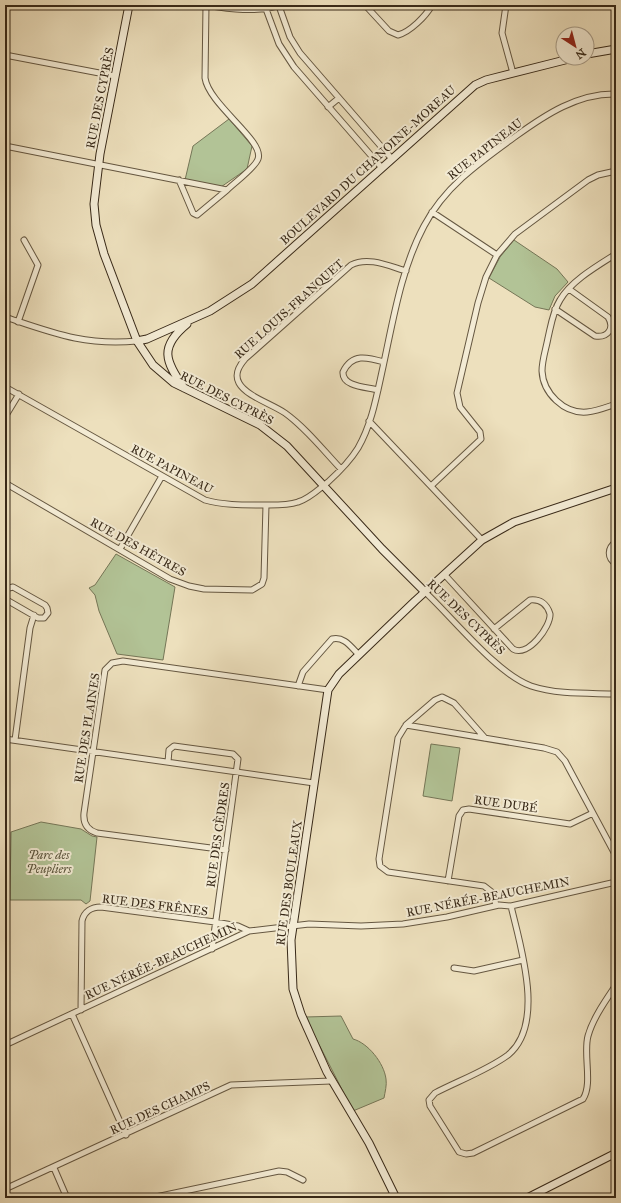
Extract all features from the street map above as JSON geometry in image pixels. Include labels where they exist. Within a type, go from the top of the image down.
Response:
[{"type":"street","name":"RUE DES CYPRÈS","points":[[129,5],[98,164],[94,198],[96,225],[104,254],[137,341],[156,369],[185,390],[251,420],[267,430],[287,446],[323,486],[425,592],[496,662],[519,680],[531,686],[553,691],[616,694]]},
{"type":"street","points":[[178,180],[193,213],[197,215],[227,190],[258,160],[259,153],[254,143],[213,98],[207,88],[205,78],[205,5],[244,10],[266,9],[281,5],[296,48],[392,159]]},
{"type":"street","points":[[365,5],[389,32],[398,35],[406,32],[426,14],[432,5]]},
{"type":"street","points":[[506,5],[502,33],[512,73]]},
{"type":"street","points":[[266,9],[279,44],[286,55],[328,107],[382,168]]},
{"type":"street","points":[[595,53],[616,49]]},
{"type":"street","points":[[5,56],[115,76]]},
{"type":"street","name":"BOULEVARD DU CHANOINE-MOREAU","points":[[193,319],[219,306],[252,284],[475,85],[512,73],[555,62]]},
{"type":"street","name":"RUE PAPINEAU","points":[[5,387],[192,494],[214,502],[266,505],[297,502],[323,486],[341,469],[358,448],[369,421],[378,390],[406,271],[418,239],[432,212],[449,190],[463,176],[546,116],[578,100],[594,96],[616,94]]},
{"type":"street","points":[[328,107],[339,98]]},
{"type":"street","points":[[5,146],[227,190]]},
{"type":"street","points":[[431,486],[481,438],[480,432],[460,407],[458,388],[480,292],[497,255],[526,225],[588,180],[603,173],[616,171]]},
{"type":"street","points":[[432,212],[497,255]]},
{"type":"street","points":[[18,322],[38,265],[24,240]]},
{"type":"street","points":[[616,254],[569,289],[560,299],[555,309],[542,366],[544,380],[550,394],[560,404],[579,412],[592,411],[616,404]]},
{"type":"street","name":"RUE LOUIS-FRANQUET","points":[[341,469],[308,433],[288,415],[243,389],[238,380],[238,370],[245,359],[351,265],[370,261],[406,271]]},
{"type":"street","points":[[555,309],[595,336],[603,336],[609,332],[611,324],[608,317],[569,289]]},
{"type":"street","points":[[5,317],[81,340],[101,343],[137,341],[193,319]]},
{"type":"street","points":[[185,390],[170,369],[168,353],[173,338],[193,319]]},
{"type":"street","points":[[378,390],[348,382],[344,378],[343,372],[351,361],[360,357],[384,362]]},
{"type":"street","points":[[5,417],[19,394]]},
{"type":"street","points":[[369,421],[482,540]]},
{"type":"street","points":[[120,549],[162,476]]},
{"type":"street","name":"RUE DES HÊTRES","points":[[5,483],[170,579],[189,586],[204,589],[254,590],[262,584],[264,578],[266,505]]},
{"type":"street","name":"RUE DES BOULEAUX","points":[[396,1198],[369,1143],[331,1081],[294,997],[291,944],[328,690],[339,674],[482,540],[514,522],[616,488]]},
{"type":"street","points":[[616,542],[613,544],[609,552],[611,560],[616,564]]},
{"type":"street","points":[[444,574],[494,629],[513,649],[523,652],[531,646],[550,621],[550,614],[541,602],[530,600],[494,629]]},
{"type":"street","points":[[5,589],[13,587],[47,608],[48,613],[44,618],[34,615],[5,599]]},
{"type":"street","points":[[14,740],[30,628],[34,615]]},
{"type":"street","points":[[298,686],[303,672],[332,639],[339,638],[344,640],[359,655]]},
{"type":"street","name":"RUE DES PLAINES","points":[[226,850],[97,833],[89,829],[84,822],[83,817],[103,675],[107,667],[117,661],[328,690]]},
{"type":"street","points":[[485,738],[454,703],[442,697],[435,700],[406,725],[398,738],[379,864],[381,868],[388,872],[488,888],[493,893],[496,905]]},
{"type":"street","points":[[406,725],[548,748],[560,754],[616,856]]},
{"type":"street","points":[[5,739],[314,783]]},
{"type":"street","name":"RUE DES CÈDRES","points":[[168,762],[170,750],[174,746],[235,754],[238,757],[212,949]]},
{"type":"street","name":"RUE DUBÉ","points":[[448,881],[459,816],[463,810],[468,809],[570,824],[593,813]]},
{"type":"street","points":[[5,829],[5,869]]},
{"type":"street","name":"RUE NÉRÉE-BEAUCHEMIN","points":[[5,1045],[249,931],[294,927],[309,924],[361,926],[403,924],[447,917],[496,905],[511,906],[616,882]]},
{"type":"street","points":[[511,906],[528,988],[528,1006],[525,1024],[519,1041],[509,1054],[502,1059],[435,1092],[430,1097],[430,1106],[457,1149],[462,1153],[469,1154],[477,1152],[583,1099],[587,1089],[586,1052],[588,1035],[593,1023],[616,985]]},
{"type":"street","name":"RUE DES FRÊNES","points":[[80,1010],[82,921],[84,915],[91,909],[101,907],[215,922],[238,926],[249,931]]},
{"type":"street","points":[[454,968],[474,971],[523,960]]},
{"type":"street","points":[[72,1014],[126,1134]]},
{"type":"street","name":"RUE DES CHAMPS","points":[[5,1190],[234,1085],[331,1081]]},
{"type":"street","points":[[527,1198],[616,1153]]},
{"type":"street","points":[[54,1168],[67,1198]]},
{"type":"street","points":[[151,1198],[279,1171],[285,1171],[303,1180]]},
{"type":"green space","points":[[223,5],[280,5],[261,8]]},
{"type":"green space","points":[[229,119],[252,146],[247,169],[218,189],[185,180],[193,146]]},
{"type":"green space","points":[[514,240],[557,269],[568,282],[555,296],[549,310],[535,307],[489,278],[500,257]]},
{"type":"green space","points":[[116,554],[175,587],[163,660],[117,654],[99,611],[95,595],[89,588],[95,585]]},
{"type":"green space","points":[[431,744],[460,748],[452,801],[423,796]]},
{"type":"green space","name":"Parc des Peupliers","points":[[41,822],[81,829],[92,836],[97,837],[90,901],[86,904],[81,900],[10,900],[11,832]]},
{"type":"green space","points":[[341,1016],[353,1039],[359,1041],[370,1049],[379,1060],[386,1079],[384,1098],[353,1111],[305,1017]]},
{"type":"green space","points":[[616,1191],[616,1198],[598,1198]]}]
